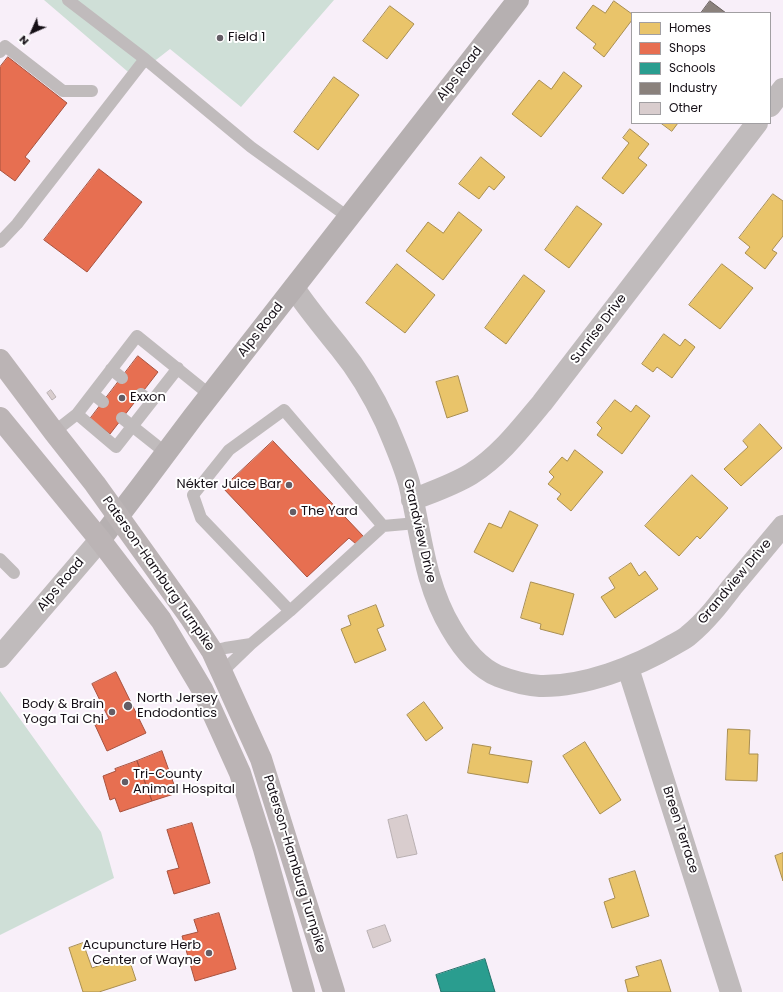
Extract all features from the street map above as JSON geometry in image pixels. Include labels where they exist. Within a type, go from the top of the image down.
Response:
[{"type":"main road","name":"Alps Road","points":[[100,540],[210,395],[518,0]]},
{"type":"main road","name":"Paterson-Hamburg Turnpike","points":[[0,360],[95,484],[190,617],[212,651],[261,759],[334,992]]},
{"type":"main road","name":"Paterson-Hamburg Turnpike","points":[[0,418],[100,540],[161,620],[206,696],[240,773],[264,849],[299,991]]},
{"type":"street","points":[[771,105],[783,88]]},
{"type":"street","name":"Sunrise Drive","points":[[412,500],[471,474],[489,461],[512,440],[756,124]]},
{"type":"street","name":"Grandview Drive","points":[[294,288],[308,309],[341,348],[385,420],[404,467],[425,562],[435,596],[451,628],[468,652],[478,663],[496,675],[517,682],[540,686],[565,684],[590,679],[628,668],[659,654],[688,636],[711,613],[783,526]]},
{"type":"street","name":"Alps Road","points":[[0,657],[100,540]]},
{"type":"street","name":"Breen Terrace","points":[[628,668],[731,992]]},
{"type":"lane","points":[[68,0],[145,59],[251,147],[348,217]]},
{"type":"lane","points":[[0,52],[5,46],[63,91],[92,92]]},
{"type":"lane","points":[[0,242],[17,224],[145,59]]},
{"type":"lane","points":[[54,432],[77,414],[137,336],[210,395]]},
{"type":"lane","points":[[77,414],[116,447],[178,368]]},
{"type":"lane","points":[[111,369],[122,378]]},
{"type":"lane","points":[[93,394],[103,402]]},
{"type":"lane","points":[[141,394],[151,402]]},
{"type":"lane","points":[[290,611],[201,518],[193,495],[229,450],[284,410],[383,526]]},
{"type":"lane","points":[[122,418],[166,453]]},
{"type":"lane","points":[[222,672],[251,644],[290,611],[383,526],[417,523]]},
{"type":"lane","points":[[0,559],[14,573]]},
{"type":"lane","points":[[212,651],[251,644]]},
{"type":"shaded area","points":[[44,0],[334,0],[241,107],[170,49],[134,77]]},
{"type":"shaded area","points":[[0,691],[101,832],[114,878],[0,935]]},
{"type":"building: Homes","points":[[614,1],[631,13],[631,21],[604,57],[593,48],[596,44],[576,28],[593,5],[605,13]]},
{"type":"building: Homes","points":[[390,6],[414,24],[387,59],[363,41]]},
{"type":"building: Homes","points":[[564,72],[582,86],[541,137],[512,114],[539,80],[551,89]]},
{"type":"building: Homes","points":[[334,77],[359,95],[318,150],[294,132]]},
{"type":"building: Homes","points":[[662,124],[677,124],[672,131]]},
{"type":"building: Homes","points":[[630,129],[649,144],[638,158],[647,165],[623,194],[602,178],[629,143],[623,138]]},
{"type":"building: Homes","points":[[481,157],[505,177],[494,190],[489,186],[479,199],[459,184]]},
{"type":"building: Homes","points":[[773,194],[783,201],[783,236],[772,250],[777,253],[765,269],[745,253],[750,247],[739,238]]},
{"type":"building: Homes","points":[[577,206],[602,224],[569,268],[545,250]]},
{"type":"building: Homes","points":[[459,212],[482,230],[443,280],[406,251],[428,222],[443,233]]},
{"type":"building: Homes","points":[[397,264],[435,295],[405,333],[366,303]]},
{"type":"building: Homes","points":[[722,264],[753,288],[720,329],[689,305]]},
{"type":"building: Homes","points":[[524,275],[545,291],[506,344],[485,328]]},
{"type":"building: Homes","points":[[664,334],[680,346],[685,339],[695,347],[672,378],[657,367],[653,372],[642,364]]},
{"type":"building: Homes","points":[[458,376],[468,411],[447,418],[436,382]]},
{"type":"building: Homes","points":[[615,400],[631,412],[636,405],[650,416],[622,454],[597,435],[602,428],[597,423]]},
{"type":"building: Homes","points":[[760,424],[782,448],[741,486],[724,469],[748,447],[743,441]]},
{"type":"building: Homes","points":[[575,450],[603,472],[571,511],[557,499],[561,494],[548,484],[554,477],[549,472],[562,457],[567,461]]},
{"type":"building: Homes","points":[[692,475],[728,508],[700,539],[697,536],[679,556],[645,526]]},
{"type":"building: Homes","points":[[510,511],[538,525],[513,572],[474,552],[489,523],[501,528]]},
{"type":"building: Homes","points":[[631,563],[639,576],[645,571],[658,589],[615,618],[601,597],[615,588],[609,578]]},
{"type":"building: Homes","points":[[531,582],[574,594],[563,635],[540,629],[541,624],[521,618]]},
{"type":"building: Homes","points":[[376,605],[384,626],[377,629],[386,650],[355,663],[341,629],[351,625],[348,616]]},
{"type":"building: Homes","points":[[424,702],[443,728],[426,741],[407,715]]},
{"type":"building: Homes","points":[[728,729],[750,730],[749,754],[758,754],[757,781],[726,780]]},
{"type":"building: Homes","points":[[585,742],[621,800],[600,814],[563,756]]},
{"type":"building: Homes","points":[[473,744],[491,747],[489,754],[532,761],[528,783],[468,773]]},
{"type":"building: Homes","points":[[783,853],[783,881],[775,856]]},
{"type":"building: Homes","points":[[635,871],[649,916],[612,928],[604,902],[615,898],[609,879]]},
{"type":"building: Homes","points":[[83,943],[92,968],[128,956],[136,980],[99,992],[83,992],[69,948]]},
{"type":"building: Homes","points":[[661,960],[671,992],[628,992],[625,980],[639,976],[636,967]]},
{"type":"building: Shops","points":[[8,57],[67,103],[25,157],[30,161],[15,181],[0,170],[0,67]]},
{"type":"building: Shops","points":[[99,169],[142,202],[87,272],[44,240]]},
{"type":"building: Shops","name":"Exxon","points":[[138,356],[158,372],[110,434],[90,419]]},
{"type":"building: Shops","name":"The Yard","points":[[273,441],[364,537],[356,544],[349,538],[307,577],[223,488]]},
{"type":"building: Shops","points":[[116,672],[146,733],[107,751],[95,725],[109,719],[92,684]]},
{"type":"building: Shops","name":"Tri-County Animal Hospital","points":[[162,751],[177,793],[152,801],[137,761]]},
{"type":"building: Shops","name":"Tri-County Animal Hospital","points":[[137,761],[152,801],[120,812],[115,798],[110,800],[103,776],[116,771],[115,769]]},
{"type":"building: Shops","points":[[192,823],[210,883],[174,894],[167,871],[179,868],[167,830]]},
{"type":"building: Shops","name":"Acupuncture Herb Center of Wayne","points":[[219,913],[236,969],[195,981],[182,936],[198,932],[194,920]]},
{"type":"building: Schools","points":[[485,959],[495,992],[441,992],[436,975]]},
{"type":"building: Industry","points":[[710,1],[725,12],[702,12]]},
{"type":"building: Other","points":[[51,390],[56,397],[52,400],[47,393]]},
{"type":"building: Other","points":[[407,815],[417,854],[397,858],[388,820]]},
{"type":"building: Other","points":[[385,925],[391,941],[373,948],[367,931]]},
{"type":"place","name":"Field 1","points":[[220,38]]},
{"type":"place","name":"Exxon","points":[[122,398]]},
{"type":"place","name":"Nékter Juice Bar","points":[[289,485]]},
{"type":"place","name":"The Yard","points":[[293,512]]},
{"type":"place","name":"North Jersey Endodontics","points":[[128,706]]},
{"type":"place","name":"Body & Brain Yoga Tai Chi","points":[[112,712]]},
{"type":"place","name":"Tri-County Animal Hospital","points":[[125,782]]},
{"type":"place","name":"Acupuncture Herb Center of Wayne","points":[[209,953]]}]
